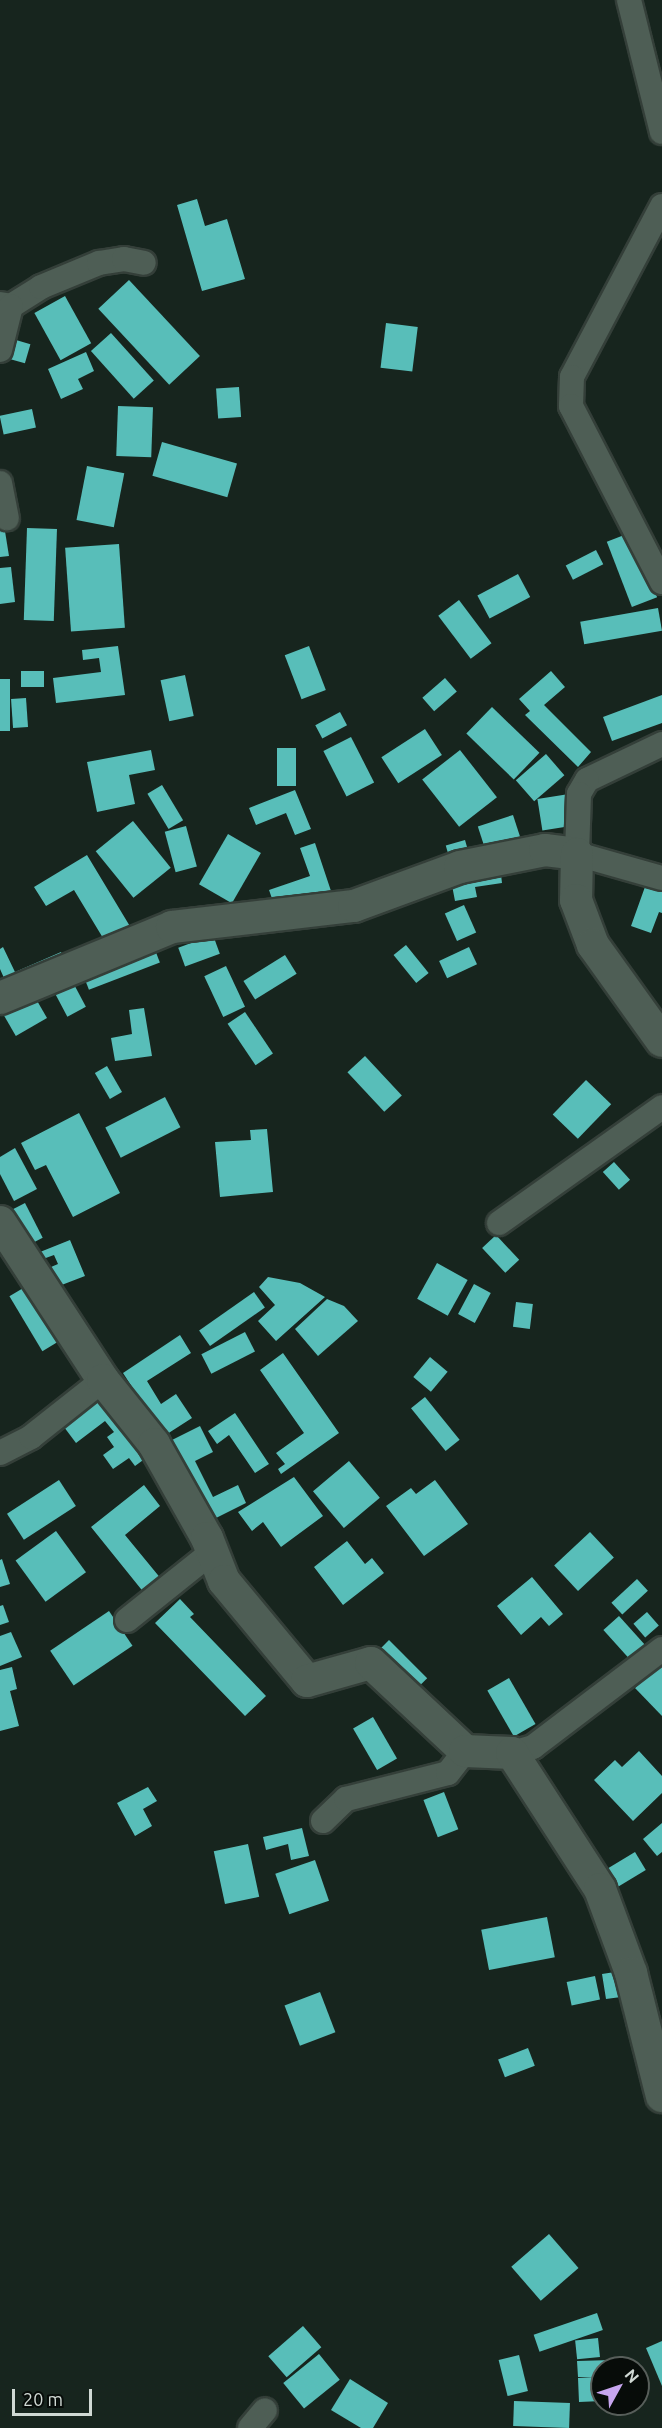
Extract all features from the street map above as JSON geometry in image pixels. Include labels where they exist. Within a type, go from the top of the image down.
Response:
[{"type":"street","points":[[629,0],[662,132]]},
{"type":"street","points":[[662,206],[572,377],[571,406],[662,582]]},
{"type":"street","points":[[0,351],[6,305],[41,287],[99,263],[124,259],[144,263]]},
{"type":"street","points":[[0,483],[7,518]]},
{"type":"street","points":[[662,744],[587,780],[579,795],[576,900],[593,945],[662,1041]]},
{"type":"street","points":[[0,998],[172,927],[354,906],[460,867],[545,850],[577,854],[662,878]]},
{"type":"street","points":[[499,1223],[662,1107]]},
{"type":"street","points":[[0,1222],[103,1380],[154,1444],[224,1581],[307,1681],[371,1663],[465,1751],[512,1754],[533,1747],[662,1649]]},
{"type":"street","points":[[0,1453],[31,1437],[103,1380]]},
{"type":"street","points":[[127,1620],[211,1553]]},
{"type":"street","points":[[323,1821],[346,1799],[448,1773],[465,1751]]},
{"type":"street","points":[[512,1754],[600,1889],[631,1973],[662,2096]]},
{"type":"street","points":[[250,2428],[265,2410]]},
{"type":"building","points":[[197,199],[205,226],[227,219],[245,279],[202,291],[177,205]]},
{"type":"building","points":[[129,280],[200,356],[169,385],[98,309]]},
{"type":"building","points":[[65,296],[91,343],[61,360],[34,313]]},
{"type":"building","points":[[386,323],[418,327],[412,372],[381,368]]},
{"type":"building","points":[[111,333],[154,381],[134,399],[91,351]]},
{"type":"building","points":[[16,340],[30,344],[25,363],[10,359]]},
{"type":"building","points":[[86,352],[94,371],[78,379],[83,389],[61,399],[48,369]]},
{"type":"building","points":[[239,387],[241,417],[218,419],[216,389]]},
{"type":"building","points":[[118,406],[153,407],[151,457],[116,456]]},
{"type":"building","points":[[32,409],[36,428],[4,434],[0,416]]},
{"type":"building","points":[[162,442],[237,463],[227,497],[152,476]]},
{"type":"building","points":[[87,466],[124,473],[114,527],[77,520]]},
{"type":"building","points":[[0,500],[9,556],[0,557]]},
{"type":"building","points":[[27,528],[57,529],[54,621],[24,620]]},
{"type":"building","points":[[632,532],[657,597],[632,607],[607,542]]},
{"type":"building","points":[[119,544],[125,628],[71,632],[65,548]]},
{"type":"building","points":[[596,550],[603,564],[573,580],[566,565]]},
{"type":"building","points":[[11,567],[15,602],[0,604],[0,568]]},
{"type":"building","points":[[518,574],[530,597],[490,619],[477,596]]},
{"type":"building","points":[[459,600],[491,643],[471,659],[438,616]]},
{"type":"building","points":[[658,608],[662,631],[584,644],[580,622]]},
{"type":"building","points":[[118,646],[125,695],[56,703],[53,678],[101,672],[99,658],[83,660],[82,650]]},
{"type":"building","points":[[309,646],[326,690],[302,699],[285,655]]},
{"type":"building","points":[[21,671],[44,671],[44,687],[21,687]]},
{"type":"building","points":[[551,671],[565,687],[544,705],[591,752],[578,767],[525,715],[530,711],[519,699]]},
{"type":"building","points":[[185,675],[194,716],[169,721],[161,680]]},
{"type":"building","points":[[445,678],[457,692],[434,711],[422,698]]},
{"type":"building","points":[[0,679],[10,679],[10,731],[0,731]]},
{"type":"building","points":[[662,695],[662,723],[612,741],[603,717]]},
{"type":"building","points":[[26,698],[28,727],[13,728],[11,699]]},
{"type":"building","points":[[492,707],[539,753],[514,779],[466,734]]},
{"type":"building","points":[[340,712],[347,725],[322,738],[315,725]]},
{"type":"building","points":[[425,729],[442,755],[398,783],[381,757]]},
{"type":"building","points":[[351,737],[374,782],[347,797],[323,751]]},
{"type":"building","points":[[277,748],[296,748],[296,786],[277,786]]},
{"type":"building","points":[[151,750],[155,770],[129,775],[135,804],[97,812],[87,762]]},
{"type":"building","points":[[460,750],[497,797],[459,827],[422,780]]},
{"type":"building","points":[[546,754],[564,775],[534,801],[516,780]]},
{"type":"building","points":[[162,785],[183,820],[169,829],[147,794]]},
{"type":"building","points":[[295,790],[311,829],[295,835],[286,813],[256,825],[249,808]]},
{"type":"building","points":[[569,794],[574,826],[542,831],[537,799]]},
{"type":"building","points":[[513,815],[521,839],[486,850],[478,826]]},
{"type":"building","points":[[133,821],[171,868],[133,898],[96,851]]},
{"type":"building","points":[[186,826],[197,867],[176,872],[165,832]]},
{"type":"building","points":[[228,834],[261,853],[232,903],[199,884]]},
{"type":"building","points":[[465,840],[470,857],[451,863],[446,846]]},
{"type":"building","points":[[315,843],[331,891],[276,910],[269,890],[310,876],[300,848]]},
{"type":"building","points":[[87,855],[131,928],[106,943],[74,890],[46,906],[34,887]]},
{"type":"building","points":[[500,866],[502,883],[475,887],[477,897],[455,901],[450,875]]},
{"type":"building","points":[[646,884],[662,890],[662,913],[659,912],[651,933],[631,926]]},
{"type":"building","points":[[464,905],[476,932],[457,941],[445,914]]},
{"type":"building","points":[[213,935],[220,954],[185,966],[178,948]]},
{"type":"building","points":[[152,942],[160,963],[89,990],[81,969]]},
{"type":"building","points":[[406,945],[429,973],[416,983],[394,955]]},
{"type":"building","points":[[3,947],[15,972],[61,952],[67,966],[8,987],[0,969],[0,949]]},
{"type":"building","points":[[469,947],[477,964],[447,978],[439,961]]},
{"type":"building","points":[[285,955],[297,974],[255,1000],[243,981]]},
{"type":"building","points":[[226,966],[245,1007],[223,1017],[204,976]]},
{"type":"building","points":[[69,975],[86,1007],[67,1017],[50,985]]},
{"type":"building","points":[[32,992],[47,1018],[16,1036],[1,1010]]},
{"type":"building","points":[[144,1008],[152,1056],[115,1061],[111,1038],[132,1034],[129,1010]]},
{"type":"building","points":[[245,1012],[273,1053],[256,1065],[228,1024]]},
{"type":"building","points":[[365,1056],[402,1095],[384,1112],[347,1072]]},
{"type":"building","points":[[107,1066],[122,1092],[110,1099],[95,1073]]},
{"type":"building","points":[[586,1080],[611,1104],[578,1139],[553,1115]]},
{"type":"building","points":[[165,1097],[180,1127],[121,1158],[105,1127]]},
{"type":"building","points":[[79,1113],[120,1193],[73,1217],[46,1165],[35,1170],[21,1143]]},
{"type":"building","points":[[267,1129],[273,1192],[220,1197],[215,1142],[251,1140],[250,1130]]},
{"type":"building","points":[[15,1148],[37,1189],[14,1201],[0,1174],[0,1157]]},
{"type":"building","points":[[614,1162],[630,1180],[619,1190],[603,1172]]},
{"type":"building","points":[[25,1203],[43,1238],[27,1246],[9,1211]]},
{"type":"building","points":[[496,1235],[519,1260],[505,1273],[482,1248]]},
{"type":"building","points":[[70,1240],[85,1276],[59,1286],[51,1267],[58,1264],[54,1255],[43,1259],[40,1252]]},
{"type":"building","points":[[437,1263],[468,1280],[448,1316],[417,1299]]},
{"type":"building","points":[[268,1277],[300,1283],[325,1297],[276,1341],[258,1321],[275,1305],[259,1287]]},
{"type":"building","points":[[30,1284],[63,1339],[42,1351],[9,1296]]},
{"type":"building","points":[[474,1284],[491,1293],[475,1323],[458,1314]]},
{"type":"building","points":[[254,1292],[265,1308],[210,1346],[199,1330]]},
{"type":"building","points":[[327,1299],[344,1306],[358,1321],[318,1356],[295,1329]]},
{"type":"building","points":[[516,1302],[533,1304],[530,1329],[513,1327]]},
{"type":"building","points":[[245,1332],[255,1352],[211,1374],[201,1354]]},
{"type":"building","points":[[180,1335],[191,1353],[147,1381],[161,1404],[176,1394],[192,1418],[164,1436],[123,1373]]},
{"type":"building","points":[[283,1353],[339,1433],[281,1474],[278,1469],[285,1464],[276,1453],[304,1433],[260,1370]]},
{"type":"building","points":[[430,1357],[448,1372],[431,1392],[413,1377]]},
{"type":"building","points":[[106,1396],[150,1455],[135,1466],[129,1458],[113,1469],[103,1455],[114,1447],[107,1437],[114,1432],[105,1421],[76,1443],[64,1427]]},
{"type":"building","points":[[425,1397],[460,1440],[446,1451],[411,1408]]},
{"type":"building","points":[[235,1413],[269,1464],[255,1473],[229,1435],[217,1444],[208,1431]]},
{"type":"building","points":[[200,1426],[213,1452],[195,1461],[213,1497],[238,1485],[246,1503],[208,1522],[168,1442]]},
{"type":"building","points":[[349,1461],[380,1498],[344,1528],[313,1491]]},
{"type":"building","points":[[294,1477],[323,1516],[281,1547],[263,1522],[252,1531],[238,1512]]},
{"type":"building","points":[[59,1480],[76,1506],[24,1540],[7,1514]]},
{"type":"building","points":[[435,1480],[468,1524],[424,1556],[386,1506],[411,1488],[416,1494]]},
{"type":"building","points":[[144,1485],[160,1506],[125,1535],[162,1580],[145,1594],[91,1527]]},
{"type":"building","points":[[56,1531],[86,1572],[46,1602],[16,1560]]},
{"type":"building","points":[[590,1532],[614,1558],[578,1591],[554,1565]]},
{"type":"building","points":[[347,1541],[365,1564],[372,1558],[384,1573],[343,1605],[314,1567]]},
{"type":"building","points":[[2,1559],[10,1584],[0,1587],[0,1560]]},
{"type":"building","points":[[532,1577],[563,1614],[549,1626],[541,1617],[521,1635],[497,1606]]},
{"type":"building","points":[[637,1579],[648,1591],[622,1615],[611,1603]]},
{"type":"building","points":[[180,1599],[194,1614],[190,1617],[266,1696],[245,1716],[155,1623]]},
{"type":"building","points":[[3,1605],[9,1622],[0,1625],[0,1606]]},
{"type":"building","points":[[109,1611],[132,1646],[74,1686],[50,1651]]},
{"type":"building","points":[[647,1612],[659,1626],[645,1637],[633,1624]]},
{"type":"building","points":[[619,1616],[644,1644],[629,1658],[603,1630]]},
{"type":"building","points":[[11,1632],[22,1657],[0,1666],[0,1636]]},
{"type":"building","points":[[389,1640],[427,1678],[417,1688],[379,1650]]},
{"type":"building","points":[[662,1663],[662,1716],[635,1688]]},
{"type":"building","points":[[12,1667],[17,1689],[10,1691],[19,1726],[0,1731],[0,1670]]},
{"type":"building","points":[[509,1678],[536,1724],[514,1736],[487,1690]]},
{"type":"building","points":[[373,1717],[397,1759],[377,1770],[353,1729]]},
{"type":"building","points":[[639,1751],[662,1776],[662,1793],[633,1821],[594,1780],[615,1760],[622,1767]]},
{"type":"building","points":[[148,1787],[157,1801],[143,1809],[152,1826],[135,1836],[117,1803]]},
{"type":"building","points":[[444,1792],[458,1829],[438,1837],[423,1800]]},
{"type":"building","points":[[662,1823],[662,1852],[657,1856],[643,1839]]},
{"type":"building","points":[[302,1828],[309,1856],[291,1860],[288,1844],[266,1850],[263,1837]]},
{"type":"building","points":[[248,1844],[259,1897],[225,1904],[214,1851]]},
{"type":"building","points":[[635,1852],[646,1870],[609,1892],[598,1874]]},
{"type":"building","points":[[315,1860],[329,1901],[289,1914],[275,1874]]},
{"type":"building","points":[[547,1917],[555,1957],[489,1970],[481,1930]]},
{"type":"building","points":[[628,1970],[636,2026],[626,2027],[621,1997],[606,1999],[602,1974]]},
{"type":"building","points":[[595,1976],[600,1999],[572,2006],[567,1982]]},
{"type":"building","points":[[320,1992],[335,2032],[300,2046],[285,2006]]},
{"type":"building","points":[[528,2048],[535,2066],[505,2077],[498,2059]]},
{"type":"building","points":[[549,2234],[579,2268],[541,2301],[511,2267]]},
{"type":"building","points":[[597,2313],[603,2330],[540,2352],[534,2335]]},
{"type":"building","points":[[303,2326],[321,2347],[287,2377],[268,2356]]},
{"type":"building","points":[[598,2338],[600,2356],[577,2359],[575,2340]]},
{"type":"building","points":[[662,2341],[662,2386],[650,2356],[646,2348]]},
{"type":"building","points":[[319,2354],[340,2380],[304,2409],[283,2383]]},
{"type":"building","points":[[519,2355],[528,2391],[508,2396],[499,2360]]},
{"type":"building","points":[[577,2361],[590,2361],[590,2377],[578,2377]]},
{"type":"building","points":[[590,2377],[590,2402],[579,2402],[578,2378]]},
{"type":"building","points":[[350,2379],[388,2403],[373,2428],[361,2428],[331,2410]]},
{"type":"building","points":[[514,2401],[570,2403],[569,2428],[513,2426]]}]
